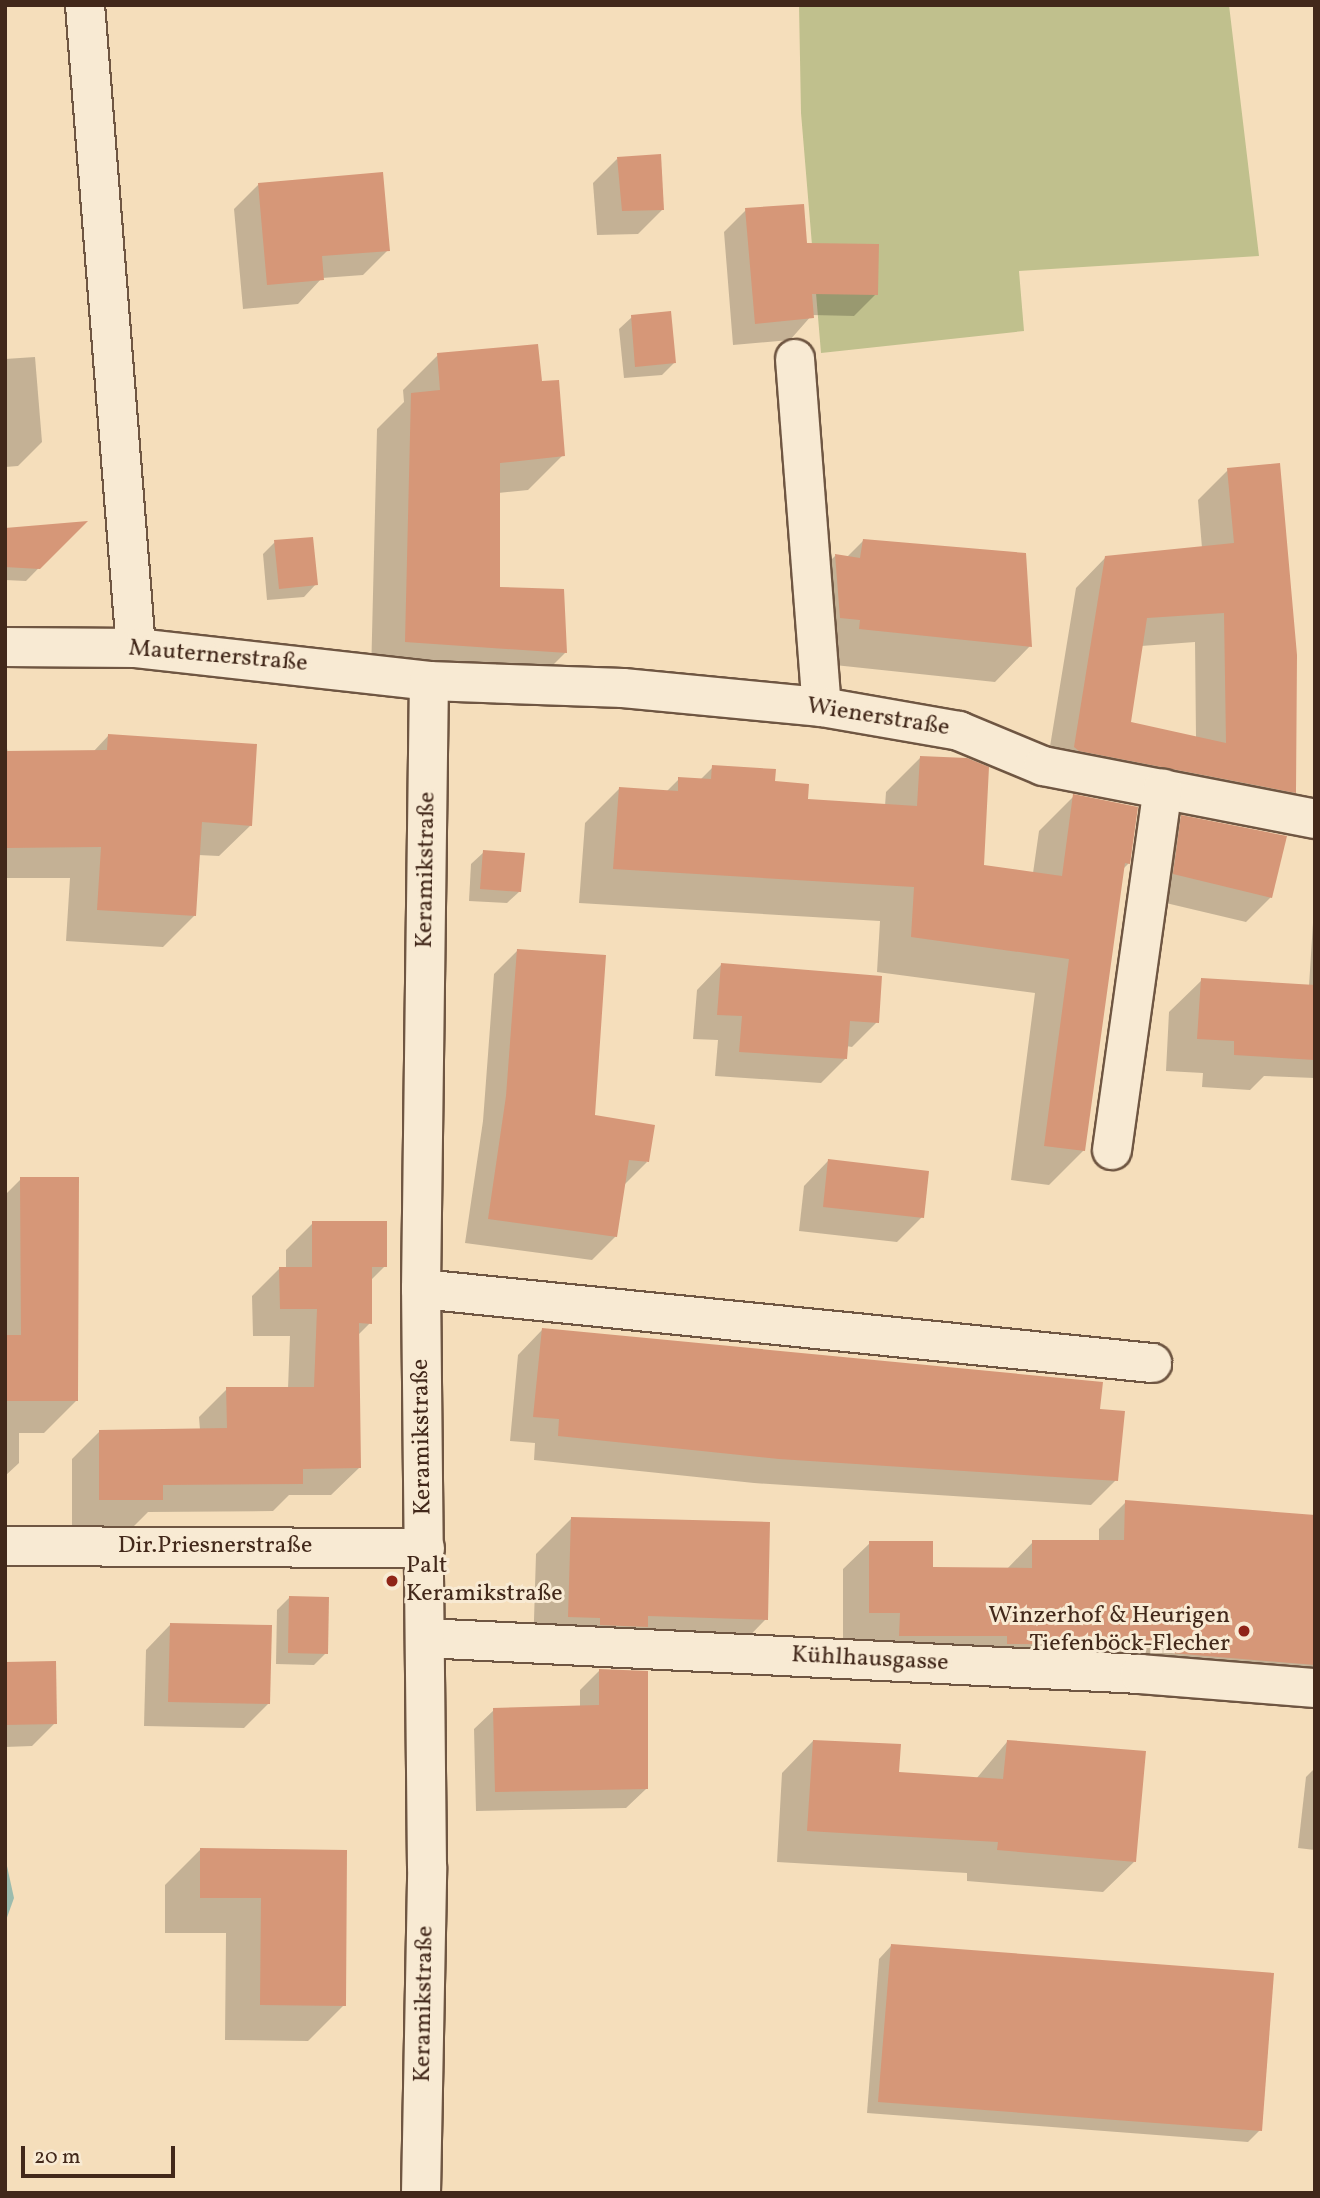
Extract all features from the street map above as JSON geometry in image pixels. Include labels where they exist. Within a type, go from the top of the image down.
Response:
[{"type":"street","points":[[85,5],[136,648]]},
{"type":"street","points":[[795,359],[822,707]]},
{"type":"street","name":"Mauternerstraße","points":[[5,647],[136,648],[429,681]]},
{"type":"street","name":"Wienerstraße","points":[[429,681],[623,688],[822,707],[959,731],[1042,766],[1315,819]]},
{"type":"street","name":"Keramikstraße","points":[[421,2193],[425,1548],[421,1289],[429,681]]},
{"type":"street","points":[[1112,1150],[1163,789]]},
{"type":"street","points":[[421,1289],[1152,1363]]},
{"type":"street","name":"Dir.Priesnerstraße","points":[[5,1546],[425,1548]]},
{"type":"street","name":"Kühlhausgasse","points":[[425,1639],[1126,1674],[1315,1688]]},
{"type":"green space","points":[[799,5],[1229,5],[1259,256],[1019,271],[1024,331],[821,353],[801,113]]},
{"type":"shaded area","points":[[5,1857],[14,1898],[5,1923]]},
{"type":"building","points":[[661,154],[664,210],[622,211],[617,157]]},
{"type":"building","points":[[383,172],[390,251],[322,256],[324,280],[267,285],[258,183]]},
{"type":"building","points":[[804,204],[807,243],[879,244],[878,295],[812,294],[814,318],[755,324],[745,208]]},
{"type":"building","points":[[671,311],[676,363],[635,367],[631,315]]},
{"type":"building","points":[[538,344],[542,381],[559,380],[565,456],[500,463],[500,587],[564,589],[567,653],[405,642],[411,393],[440,390],[437,353]]},
{"type":"building","points":[[1280,463],[1297,655],[1296,793],[1079,751],[1074,747],[1105,556],[1234,543],[1227,468]],"holes":[[[1224,613],[1226,743],[1131,722],[1147,618]]]},
{"type":"building","points":[[88,521],[40,569],[5,567],[5,528]]},
{"type":"building","points":[[313,537],[318,585],[279,589],[274,540]]},
{"type":"building","points":[[863,539],[1026,553],[1032,647],[859,629],[860,620],[840,618],[835,554],[860,558]]},
{"type":"building","points":[[108,734],[257,744],[252,826],[202,822],[196,916],[97,910],[101,847],[5,848],[5,751],[107,750]]},
{"type":"building","points":[[920,756],[967,758],[989,767],[984,865],[1062,876],[1073,794],[1138,807],[1130,864],[1125,863],[1085,1151],[1044,1146],[1069,959],[911,937],[914,887],[613,869],[619,787],[678,791],[678,777],[711,779],[712,765],[776,769],[775,781],[809,784],[808,799],[917,806]]},
{"type":"building","points":[[1181,815],[1287,836],[1272,898],[1173,874]]},
{"type":"building","points":[[483,850],[525,853],[521,892],[480,889]]},
{"type":"building","points":[[517,949],[606,955],[595,1115],[655,1125],[649,1162],[629,1160],[617,1237],[488,1219],[506,1096]]},
{"type":"building","points":[[721,963],[882,976],[879,1023],[850,1021],[847,1059],[739,1052],[742,1016],[717,1015]]},
{"type":"building","points":[[1201,978],[1315,985],[1315,1060],[1234,1055],[1234,1041],[1197,1039]]},
{"type":"building","points":[[828,1159],[929,1171],[924,1218],[823,1207]]},
{"type":"building","points":[[20,1177],[79,1177],[78,1401],[5,1401],[5,1335],[21,1335]]},
{"type":"building","points":[[312,1221],[387,1221],[387,1267],[372,1267],[372,1324],[359,1323],[361,1468],[303,1469],[303,1484],[163,1485],[163,1500],[99,1500],[99,1430],[227,1428],[226,1387],[314,1387],[317,1309],[280,1309],[279,1267],[312,1267]]},
{"type":"building","points":[[542,1328],[1103,1382],[1100,1409],[1125,1411],[1118,1481],[779,1459],[558,1436],[559,1419],[533,1417]]},
{"type":"building","points":[[1125,1500],[1315,1515],[1315,1665],[1171,1653],[1172,1645],[1007,1644],[1007,1636],[899,1636],[900,1613],[869,1613],[869,1541],[933,1541],[933,1567],[1032,1568],[1032,1540],[1124,1540]]},
{"type":"building","points":[[571,1517],[770,1522],[768,1620],[648,1616],[648,1627],[600,1625],[600,1618],[568,1617]]},
{"type":"building","points":[[289,1596],[329,1597],[328,1654],[288,1653]]},
{"type":"building","points":[[170,1623],[272,1625],[270,1704],[168,1702]]},
{"type":"building","points":[[56,1661],[57,1724],[5,1725],[5,1662]]},
{"type":"building","points":[[599,1669],[648,1671],[648,1789],[495,1792],[493,1708],[599,1705]]},
{"type":"building","points":[[813,1740],[901,1744],[899,1772],[1003,1779],[1007,1740],[1146,1751],[1136,1862],[997,1850],[998,1842],[807,1831]]},
{"type":"building","points":[[200,1848],[347,1850],[346,2006],[260,2005],[261,1898],[200,1898]]},
{"type":"building","points":[[891,1944],[1274,1973],[1262,2131],[878,2102]]},
{"type":"place","name":"Palt Keramikstraße","points":[[392,1581]]},
{"type":"place","name":"Winzerhof & Heurigen Tiefenböck-Flecher","points":[[1244,1631]]}]
